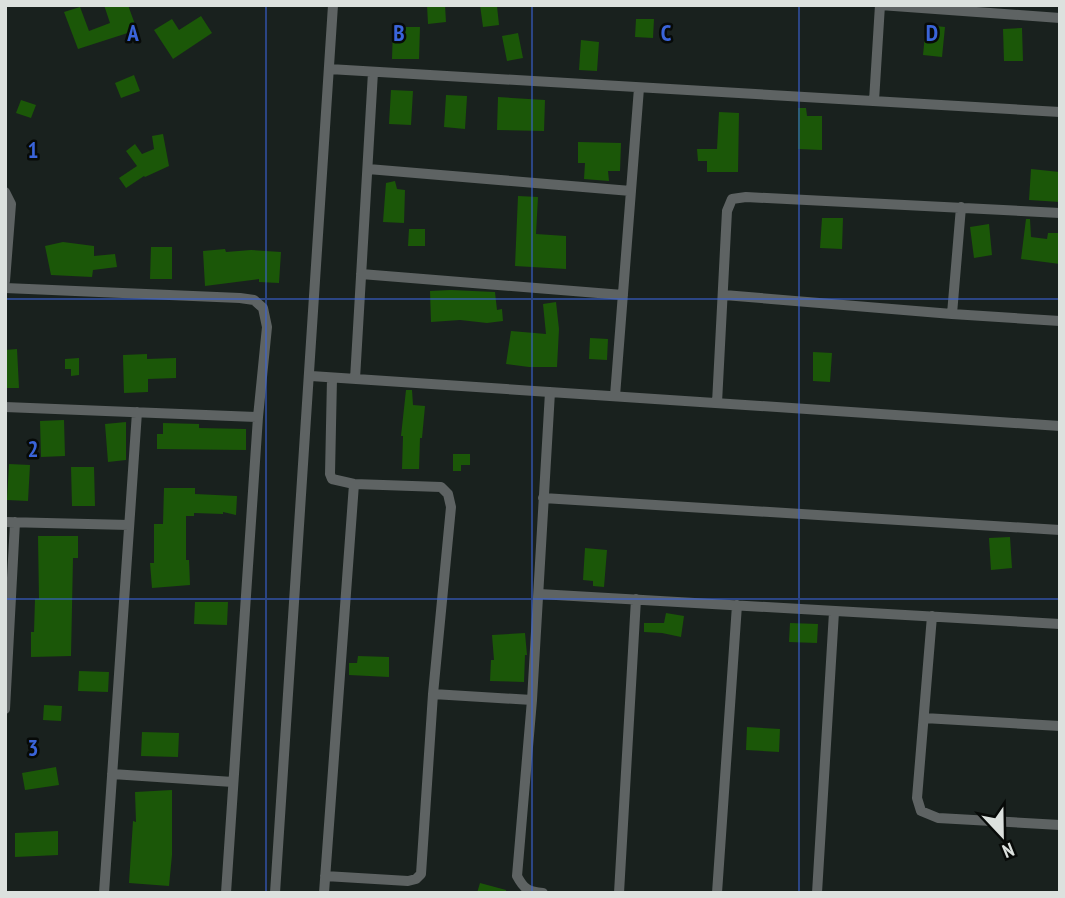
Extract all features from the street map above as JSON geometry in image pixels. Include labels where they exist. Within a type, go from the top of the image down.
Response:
[{"type":"street","points":[[275,893],[333,5]]},
{"type":"street","points":[[874,101],[880,5],[1060,18]]},
{"type":"street","points":[[329,69],[1060,113]]},
{"type":"street","points":[[355,379],[373,72]]},
{"type":"street","points":[[615,396],[639,88]]},
{"type":"street","points":[[368,169],[631,191]]},
{"type":"street","points":[[5,192],[11,204],[5,281]]},
{"type":"street","points":[[716,403],[727,211],[733,200],[746,197],[1060,213]]},
{"type":"street","points":[[952,314],[961,207]]},
{"type":"street","points":[[361,274],[622,295]]},
{"type":"street","points":[[5,288],[254,300],[263,308],[267,327],[258,417],[226,893]]},
{"type":"street","points":[[724,295],[1060,321]]},
{"type":"street","points":[[310,376],[1060,425]]},
{"type":"street","points":[[325,876],[408,881],[421,874],[433,694],[451,507],[448,494],[441,487],[354,484],[332,479],[332,378]]},
{"type":"street","points":[[543,893],[530,892],[523,887],[517,876],[533,700],[550,392]]},
{"type":"street","points":[[5,407],[258,417]]},
{"type":"street","points":[[104,893],[137,412]]},
{"type":"street","points":[[324,893],[354,484]]},
{"type":"street","points":[[543,498],[1060,530]]},
{"type":"street","points":[[5,709],[10,522],[129,525]]},
{"type":"street","points":[[539,594],[1060,624]]},
{"type":"street","points":[[619,893],[636,599]]},
{"type":"street","points":[[716,893],[737,605]]},
{"type":"street","points":[[817,893],[834,612]]},
{"type":"street","points":[[932,617],[918,798],[921,811],[938,818],[1060,825]]},
{"type":"street","points":[[433,694],[533,700]]},
{"type":"street","points":[[924,718],[1060,726]]},
{"type":"street","points":[[112,774],[233,782]]},
{"type":"building","points":[[104,5],[128,5],[137,30],[78,49],[64,12],[80,7],[89,31],[110,23]]},
{"type":"building","points":[[427,5],[445,5],[446,22],[428,24]]},
{"type":"building","points":[[480,5],[497,6],[499,25],[483,27]]},
{"type":"building","points":[[201,16],[212,33],[173,59],[154,30],[172,19],[179,30]]},
{"type":"building","points":[[636,19],[654,19],[653,38],[635,37]]},
{"type":"building","points":[[926,25],[945,27],[942,57],[923,55]]},
{"type":"building","points":[[393,27],[420,27],[419,59],[392,59]]},
{"type":"building","points":[[1022,28],[1023,61],[1004,61],[1003,29]]},
{"type":"building","points":[[518,33],[523,58],[507,61],[502,36]]},
{"type":"building","points":[[581,40],[599,42],[597,71],[579,70]]},
{"type":"building","points":[[134,75],[140,91],[121,98],[115,83]]},
{"type":"building","points":[[391,90],[413,91],[411,125],[389,124]]},
{"type":"building","points":[[446,95],[467,96],[465,129],[444,127]]},
{"type":"building","points":[[498,97],[545,100],[544,131],[497,130]]},
{"type":"building","points":[[21,100],[36,105],[31,118],[16,113]]},
{"type":"building","points":[[798,108],[806,108],[807,116],[822,116],[822,150],[798,149]]},
{"type":"building","points":[[719,112],[739,113],[738,172],[707,172],[707,161],[698,161],[697,149],[717,149]]},
{"type":"building","points":[[163,134],[169,166],[144,176],[126,188],[119,178],[137,166],[126,151],[135,144],[142,154],[154,149],[152,136]]},
{"type":"building","points":[[578,142],[621,143],[620,171],[608,171],[609,181],[584,179],[585,163],[578,163]]},
{"type":"building","points":[[1031,169],[1060,172],[1060,202],[1029,200]]},
{"type":"building","points":[[395,181],[397,189],[405,190],[404,223],[383,222],[386,183]]},
{"type":"building","points":[[518,196],[538,197],[536,234],[566,236],[566,269],[515,266]]},
{"type":"building","points":[[822,218],[843,218],[842,249],[820,248]]},
{"type":"building","points":[[1026,219],[1030,219],[1031,237],[1047,239],[1048,233],[1060,233],[1060,264],[1021,259]]},
{"type":"building","points":[[989,224],[992,255],[974,258],[970,227]]},
{"type":"building","points":[[409,229],[425,229],[425,246],[408,246]]},
{"type":"building","points":[[63,242],[94,246],[94,256],[115,254],[117,267],[93,270],[92,277],[51,275],[45,246]]},
{"type":"building","points":[[151,247],[172,247],[172,279],[150,279]]},
{"type":"building","points":[[225,249],[226,252],[281,252],[279,283],[259,282],[259,279],[205,286],[203,251]]},
{"type":"building","points":[[430,291],[495,292],[497,310],[502,309],[503,321],[431,322]]},
{"type":"building","points":[[556,302],[559,329],[557,367],[506,364],[511,331],[546,334],[543,304]]},
{"type":"building","points":[[590,338],[608,339],[607,360],[589,359]]},
{"type":"building","points":[[17,349],[19,388],[5,388],[5,350]]},
{"type":"building","points":[[813,352],[832,353],[830,382],[813,381]]},
{"type":"building","points":[[147,354],[147,359],[176,358],[176,378],[148,379],[148,392],[124,393],[123,355]]},
{"type":"building","points":[[79,358],[79,375],[71,376],[71,369],[65,369],[65,359]]},
{"type":"building","points":[[406,390],[412,390],[413,405],[425,406],[419,469],[402,469],[401,436]]},
{"type":"building","points":[[64,420],[65,456],[41,457],[40,421]]},
{"type":"building","points":[[126,422],[126,460],[108,462],[105,424]]},
{"type":"building","points":[[163,423],[199,424],[199,428],[246,429],[246,450],[157,449],[157,434],[163,434]]},
{"type":"building","points":[[453,454],[470,454],[470,465],[461,465],[461,471],[453,471]]},
{"type":"building","points":[[9,464],[30,465],[28,501],[7,500]]},
{"type":"building","points":[[71,467],[94,467],[95,506],[72,506]]},
{"type":"building","points":[[164,488],[195,488],[195,494],[237,496],[236,515],[223,512],[194,513],[194,516],[186,516],[186,560],[189,560],[190,585],[152,588],[150,563],[154,563],[154,524],[163,524]]},
{"type":"building","points":[[38,536],[78,536],[78,558],[73,558],[71,656],[31,657],[35,599],[39,599]]},
{"type":"building","points":[[1010,537],[1012,568],[991,570],[989,538]]},
{"type":"building","points":[[585,548],[607,550],[604,587],[593,586],[593,581],[583,580]]},
{"type":"building","points":[[195,602],[228,602],[227,625],[194,624]]},
{"type":"building","points":[[666,613],[684,616],[681,637],[644,632],[644,623],[664,623]]},
{"type":"building","points":[[790,623],[818,624],[817,643],[789,642]]},
{"type":"building","points":[[525,633],[527,655],[524,682],[490,681],[491,660],[494,660],[492,635]]},
{"type":"building","points":[[358,656],[389,657],[389,677],[349,675],[349,663],[357,663]]},
{"type":"building","points":[[79,671],[109,672],[108,692],[78,691]]},
{"type":"building","points":[[44,705],[62,706],[61,721],[43,720]]},
{"type":"building","points":[[747,727],[780,729],[779,752],[746,750]]},
{"type":"building","points":[[142,732],[179,733],[178,757],[141,756]]},
{"type":"building","points":[[56,767],[59,785],[25,790],[22,773]]},
{"type":"building","points":[[172,790],[169,886],[129,883],[133,821],[136,822],[135,792]]},
{"type":"building","points":[[58,831],[58,855],[15,857],[15,833]]},
{"type":"building","points":[[480,883],[506,890],[506,893],[477,893]]}]
